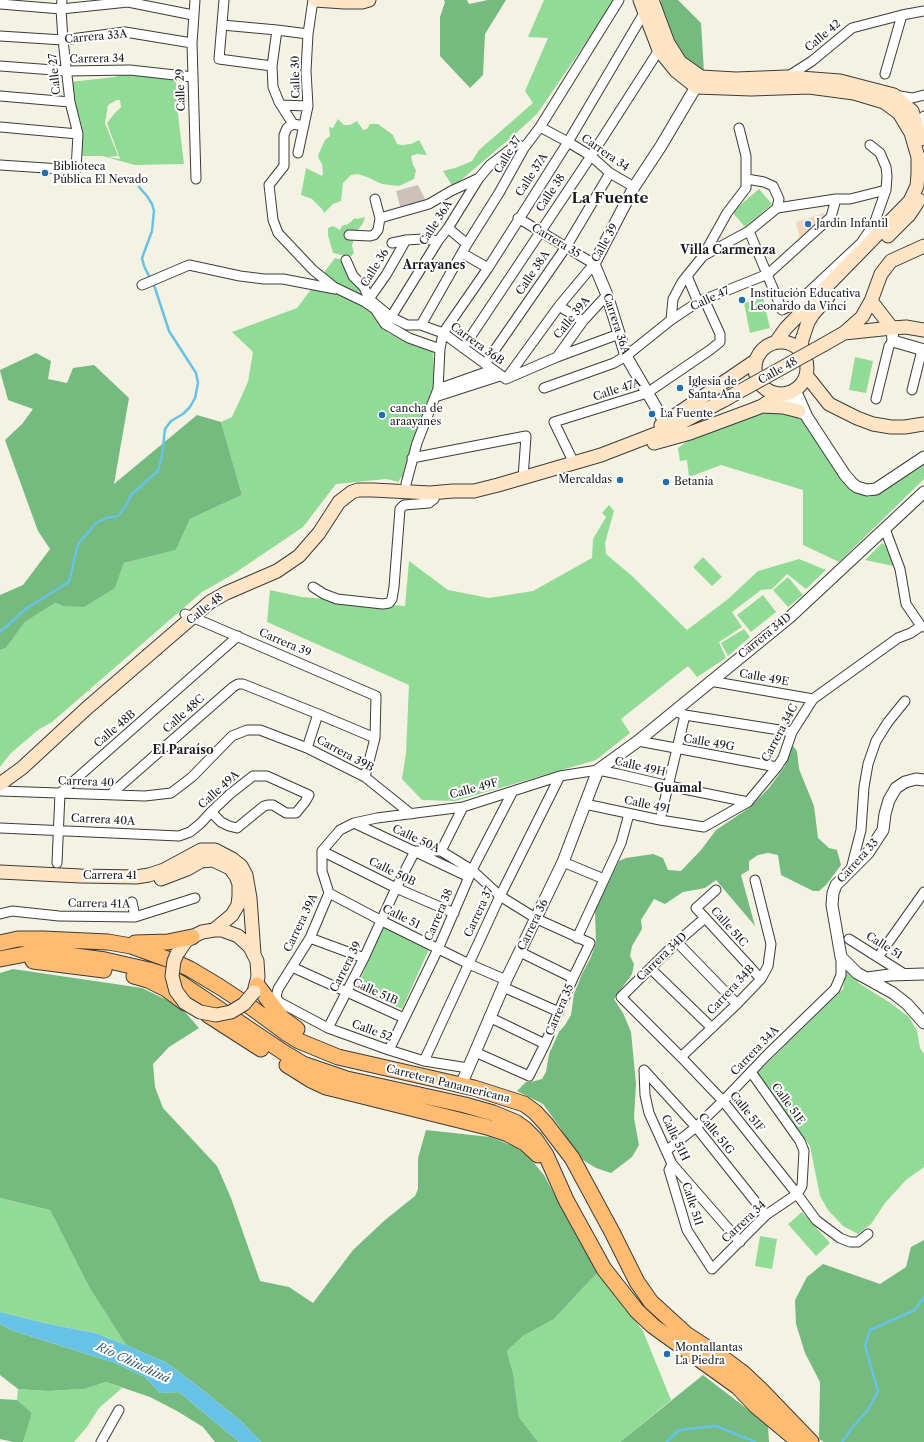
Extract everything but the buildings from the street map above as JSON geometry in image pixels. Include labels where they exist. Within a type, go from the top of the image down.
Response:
[{"type":"highway","points":[[108,942],[144,944],[168,942],[192,937]]},
{"type":"highway","name":"Carretera Panamericana","points":[[0,943],[18,939],[108,942],[149,951],[190,969],[246,1004],[299,1041],[338,1057],[474,1088],[524,1104],[535,1112],[546,1124],[572,1158],[637,1282],[651,1302],[686,1334],[727,1360],[743,1373],[811,1442]]},
{"type":"highway","name":"Carretera Panamericana","points":[[0,960],[31,953],[53,953],[120,963],[165,975],[182,984],[210,1009],[252,1031],[303,1064],[347,1079],[465,1105],[493,1113],[516,1122],[535,1139],[546,1155],[566,1200],[604,1269],[637,1311],[666,1336],[738,1387],[756,1406],[799,1442]]},
{"type":"highway","points":[[0,960],[33,961],[69,965],[133,976],[148,980],[166,989],[185,1003]]},
{"type":"highway","points":[[255,988],[282,1018],[310,1037],[354,1052],[466,1073],[502,1090],[524,1104]]},
{"type":"highway","points":[[210,1009],[276,1058],[326,1087],[487,1127],[508,1134],[525,1143],[538,1155],[546,1166],[566,1200]]},
{"type":"main road","points":[[314,0],[344,2],[362,2],[370,0]]},
{"type":"main road","points":[[640,0],[659,50],[676,71],[699,82],[751,89],[809,87],[854,93],[884,102],[899,113],[911,133],[918,157],[918,174],[917,186],[910,201],[786,328],[776,342]]},
{"type":"main road","points":[[652,0],[668,43],[680,62],[699,82]]},
{"type":"main road","points":[[699,82],[787,77],[840,81],[894,95],[912,111],[924,151]]},
{"type":"main road","points":[[801,351],[805,329],[813,314],[909,215],[919,201],[924,181]]},
{"type":"main road","points":[[844,333],[862,317],[872,301],[881,274],[891,261],[924,246]]},
{"type":"main road","points":[[872,301],[892,328]]},
{"type":"main road","points":[[844,333],[906,327],[924,330]]},
{"type":"main road","name":"Calle 48","points":[[0,774],[189,616],[221,595],[277,571],[292,561],[305,550],[315,538],[339,502],[352,492],[369,490],[436,493],[474,491],[601,455],[610,455],[665,431],[726,399],[844,333]]},
{"type":"main road","points":[[789,392],[804,381],[807,364],[801,351],[791,344],[776,342],[764,348],[755,361],[754,373],[760,384],[770,392],[789,392],[829,404],[857,418],[880,426],[900,427],[924,424]]},
{"type":"main road","name":"Calle 48","points":[[665,431],[755,361]]},
{"type":"main road","points":[[806,375],[829,404]]},
{"type":"main road","name":"Calle 48","points":[[543,472],[572,459],[645,433],[665,431],[690,433],[762,406],[789,392]]},
{"type":"main road","points":[[762,406],[783,407],[803,414]]},
{"type":"main road","name":"Calle 48","points":[[0,784],[22,768],[189,616],[215,589],[274,563],[292,551],[307,536],[333,497],[346,486],[365,481],[429,485],[453,491]]},
{"type":"main road","name":"Carrera 41","points":[[0,872],[136,877],[149,875],[164,870],[201,850],[215,850],[232,858],[241,866],[246,875],[250,898],[254,954],[258,969],[255,988]]},
{"type":"main road","name":"Carrera 41","points":[[0,879],[132,884],[156,880],[187,869],[201,861],[213,860],[230,868],[236,876],[239,884],[238,905],[232,915],[214,930]]},
{"type":"main road","points":[[254,954],[244,941],[230,932],[214,930],[202,932],[186,941],[177,954],[174,961],[172,976],[176,991],[185,1003],[200,1012],[210,1009],[224,1014],[231,1012],[244,1004],[255,988]]},
{"type":"street","name":"Calle 29","points":[[195,0],[192,43],[196,180]]},
{"type":"street","points":[[224,0],[219,59],[272,66]]},
{"type":"street","name":"Calle 30","points":[[298,153],[308,106],[306,71],[308,34],[314,0]]},
{"type":"street","name":"Calle 37","points":[[421,325],[467,244],[483,221],[521,146],[540,127],[619,0]]},
{"type":"street","points":[[0,4],[61,4],[128,1],[194,15]]},
{"type":"street","name":"Calle 27","points":[[0,165],[76,170],[78,134],[70,102],[63,40],[61,4]]},
{"type":"street","name":"Calle 42","points":[[787,77],[812,61],[852,28],[924,11]]},
{"type":"street","name":"Calle 37A","points":[[406,484],[412,458],[436,393],[440,349],[444,333],[488,268],[518,218],[568,142],[644,13]]},
{"type":"street","points":[[885,74],[902,15]]},
{"type":"street","points":[[222,25],[308,34]]},
{"type":"street","points":[[277,30],[272,66],[273,87],[279,102],[293,124]]},
{"type":"street","name":"Carrera 33A","points":[[0,36],[63,40],[125,32],[192,43]]},
{"type":"street","name":"Calle 38","points":[[463,348],[591,156],[659,50]]},
{"type":"street","name":"Carrera 34","points":[[0,66],[67,71],[130,70],[193,77]]},
{"type":"street","name":"Calle 39","points":[[503,378],[594,264],[634,187],[699,82]]},
{"type":"street","points":[[894,95],[912,98],[924,95]]},
{"type":"street","points":[[0,96],[70,102]]},
{"type":"street","points":[[282,105],[308,106]]},
{"type":"street","points":[[919,132],[924,116]]},
{"type":"street","points":[[304,126],[293,124],[287,128],[284,136],[284,166],[269,185],[273,220],[278,233],[313,270],[341,290],[365,302],[375,309]]},
{"type":"street","points":[[0,127],[78,134]]},
{"type":"street","name":"Carrera 34","points":[[540,127],[591,156],[610,173],[634,187]]},
{"type":"street","points":[[671,320],[673,299],[682,282],[703,256],[727,213],[746,188],[746,156],[739,128]]},
{"type":"street","points":[[750,231],[782,310],[797,303],[861,243],[874,224],[886,190],[887,176],[886,167],[880,153],[870,145]]},
{"type":"street","name":"Calle 36A","points":[[388,320],[479,178],[490,166],[521,146]]},
{"type":"street","name":"Calle 38A","points":[[489,367],[566,247],[610,173]]},
{"type":"street","points":[[380,218],[429,204],[451,191],[479,178]]},
{"type":"street","points":[[703,256],[750,231],[776,208],[779,199],[773,186],[747,178]]},
{"type":"street","points":[[776,208],[836,199],[850,199],[886,190]]},
{"type":"street","points":[[349,235],[370,236],[374,235],[378,230],[380,218],[375,198]]},
{"type":"street","name":"Calle 47","points":[[544,388],[614,363],[626,356],[671,320],[701,301],[768,274],[832,217],[836,199]]},
{"type":"street","name":"Carrera 35","points":[[518,218],[594,264]]},
{"type":"street","points":[[448,228],[467,244]]},
{"type":"street","points":[[392,243],[423,239],[438,241]]},
{"type":"street","name":"Calle 36","points":[[388,320],[375,309],[369,299],[406,240]]},
{"type":"street","points":[[462,253],[488,268]]},
{"type":"street","name":"Carrera 36B","points":[[346,260],[353,276],[364,287],[369,299],[388,320],[406,324],[421,325],[444,333],[503,378]]},
{"type":"street","name":"Carrera 36A","points":[[594,264],[607,295],[626,356],[647,393],[665,431]]},
{"type":"street","points":[[142,285],[189,265],[240,276],[264,279],[283,279],[341,290]]},
{"type":"street","points":[[687,276],[701,301]]},
{"type":"street","name":"Calle 39A","points":[[557,357],[583,321],[607,295]]},
{"type":"street","name":"Calle 47A","points":[[572,459],[554,422],[647,393],[720,342],[720,334],[701,301]]},
{"type":"street","points":[[559,306],[583,321]]},
{"type":"street","points":[[388,320],[409,338],[440,349]]},
{"type":"street","points":[[892,328],[894,341]]},
{"type":"street","points":[[436,393],[503,378],[619,334]]},
{"type":"street","points":[[894,341],[923,350],[912,390]]},
{"type":"street","points":[[876,399],[889,346],[894,341]]},
{"type":"street","points":[[436,393],[489,367]]},
{"type":"street","points":[[789,392],[845,475],[852,484],[862,489],[876,489],[924,457]]},
{"type":"street","points":[[412,458],[526,436],[524,478]]},
{"type":"street","name":"Carrera 34D","points":[[598,770],[638,741],[790,617],[924,492]]},
{"type":"street","points":[[313,587],[324,594],[337,599],[383,604],[389,603],[392,599],[394,587],[400,508],[404,505],[429,503],[434,499],[436,493]]},
{"type":"street","points":[[885,529],[900,569],[906,604],[922,626]]},
{"type":"street","name":"Carrera 39","points":[[189,616],[376,696],[374,738]]},
{"type":"street","name":"Carrera 34C","points":[[704,828],[748,802],[783,758],[792,732],[813,698],[898,638],[911,633],[922,626]]},
{"type":"street","name":"Calle 48B","points":[[60,793],[238,636]]},
{"type":"street","name":"Calle 49E","points":[[710,681],[813,698]]},
{"type":"street","name":"Calle 48C","points":[[112,794],[238,684],[243,684],[318,714]]},
{"type":"street","points":[[851,869],[861,830],[864,787],[868,764],[876,741],[888,722],[905,701]]},
{"type":"street","points":[[674,711],[685,715],[792,732]]},
{"type":"street","points":[[307,748],[318,714],[374,738],[365,777]]},
{"type":"street","points":[[660,820],[685,715]]},
{"type":"street","name":"Carrera 39B","points":[[171,793],[192,777],[232,736],[247,730],[260,730],[307,748],[365,777],[411,814]]},
{"type":"street","name":"Calle 49G","points":[[638,741],[777,767]]},
{"type":"street","name":"Calle 49F","points":[[354,823],[376,818],[463,807],[560,776],[598,770]]},
{"type":"street","name":"Calle 49H","points":[[598,770],[748,802]]},
{"type":"street","name":"Carrera 36","points":[[466,1073],[489,1017],[563,862],[598,770]]},
{"type":"street","name":"Calle 49A","points":[[201,823],[211,812],[230,794],[253,776],[267,776],[307,798],[296,813],[286,813],[273,805],[264,806],[237,828],[233,828],[221,822],[211,812]]},
{"type":"street","name":"Carrera 37","points":[[424,1060],[500,896],[560,776]]},
{"type":"street","name":"Carrera 33","points":[[841,957],[832,905],[833,893],[836,885],[868,853],[883,830],[889,800],[896,788],[905,782],[924,777]]},
{"type":"street","name":"Carrera 40","points":[[0,791],[145,796],[171,793]]},
{"type":"street","name":"Carrera 38","points":[[389,1050],[438,949],[470,873],[513,791]]},
{"type":"street","points":[[57,863],[60,793]]},
{"type":"street","name":"Calle 49I","points":[[585,804],[704,828]]},
{"type":"street","points":[[441,851],[463,807]]},
{"type":"street","points":[[577,938],[621,843],[629,814]]},
{"type":"street","name":"Carrera 40A","points":[[0,828],[179,836],[190,832],[201,823]]},
{"type":"street","points":[[322,850],[340,830],[354,823]]},
{"type":"street","name":"Calle 50A","points":[[354,823],[415,851],[470,873],[500,896],[537,919],[590,943]]},
{"type":"street","name":"Calle 50B","points":[[322,850],[396,888],[454,913]]},
{"type":"street","name":"Carrera 39A","points":[[276,997],[278,989],[310,938],[329,893],[322,871],[322,850]]},
{"type":"street","points":[[415,851],[441,851],[470,873]]},
{"type":"street","name":"Carrera 39","points":[[328,1028],[364,958],[396,888],[415,851]]},
{"type":"street","points":[[563,862],[604,879]]},
{"type":"street","name":"Carrera 34B","points":[[681,1057],[761,979],[768,966],[771,944],[755,880]]},
{"type":"street","name":"Calle 51C","points":[[716,890],[696,908],[761,979]]},
{"type":"street","points":[[878,956],[924,892]]},
{"type":"street","name":"Calle 51","points":[[329,893],[469,964],[559,1012]]},
{"type":"street","name":"Carrera 41A","points":[[0,914],[12,911],[59,916],[135,917],[195,898]]},
{"type":"street","points":[[132,902],[135,917]]},
{"type":"street","name":"Carrera 34D","points":[[621,997],[677,942],[705,918]]},
{"type":"street","points":[[310,938],[364,958]]},
{"type":"street","name":"Calle 51","points":[[849,938],[906,975]]},
{"type":"street","points":[[677,942],[737,1004]]},
{"type":"street","name":"Carrera 35","points":[[475,1052],[529,1076],[545,1044],[573,978],[590,943]]},
{"type":"street","points":[[520,952],[573,978]]},
{"type":"street","points":[[841,957],[857,973],[893,993],[907,1004],[924,1022]]},
{"type":"street","name":"Carrera 34A","points":[[666,1151],[696,1128],[766,1056],[835,989],[841,974],[841,957]]},
{"type":"street","name":"Calle 51B","points":[[292,967],[346,993],[404,1018]]},
{"type":"street","points":[[651,969],[712,1028]]},
{"type":"street","points":[[867,978],[890,975],[924,974]]},
{"type":"street","name":"Calle 52","points":[[276,997],[279,1002],[328,1028],[389,1050],[466,1073]]},
{"type":"street","name":"Calle 51F","points":[[621,997],[723,1101],[816,1220],[840,1238],[850,1242],[858,1242],[868,1234]]},
{"type":"street","points":[[489,1017],[545,1044]]},
{"type":"street","name":"Calle 51G","points":[[644,1070],[696,1128],[766,1215]]},
{"type":"street","name":"Calle 51H","points":[[644,1070],[645,1095],[649,1113],[672,1164],[740,1242]]},
{"type":"street","name":"Calle 51E","points":[[751,1072],[800,1141],[804,1151],[802,1186],[797,1194]]},
{"type":"street","name":"Calle 51I","points":[[672,1164],[669,1170],[687,1230],[712,1269]]},
{"type":"street","name":"Carrera 34","points":[[712,1269],[766,1215],[797,1194]]},
{"type":"street","points":[[101,1442],[119,1410]]},
{"type":"shaded area","points":[[418,185],[426,201],[401,210],[396,191]]},
{"type":"shaded area","name":"Jardín Infantil","points":[[824,213],[826,219],[800,239],[796,222]]},
{"type":"green space","points":[[444,0],[467,0],[469,4],[488,0],[506,0],[485,34],[483,75],[470,88],[440,56],[440,17],[445,2]]},
{"type":"green space","points":[[544,0],[615,0],[537,114],[453,187],[443,171],[472,161],[479,150],[533,103],[525,91],[548,38],[528,37]]},
{"type":"green space","points":[[661,0],[678,0],[701,23],[704,72],[679,52],[658,7]]},
{"type":"green space","points":[[132,71],[176,81],[184,164],[135,165],[102,156],[79,156],[70,82],[115,77]],"holes":[[[120,100],[121,107],[107,123],[120,159],[107,157],[118,156],[105,123],[108,105]]]},
{"type":"green space","points":[[338,119],[344,125],[350,125],[357,121],[363,130],[367,129],[370,124],[378,124],[393,135],[397,144],[411,144],[419,140],[427,155],[417,154],[411,156],[416,170],[414,179],[399,186],[382,184],[358,174],[351,175],[343,183],[341,201],[333,204],[324,213],[312,199],[301,195],[306,168],[322,176],[322,164],[318,157],[319,153],[325,140],[330,136],[329,127],[333,128]]},
{"type":"green space","points":[[759,189],[772,204],[745,227],[732,212]]},
{"type":"green space","points":[[365,217],[363,223],[355,234],[352,246],[354,253],[350,257],[333,253],[328,235],[328,228],[333,226],[340,230],[342,226],[348,224],[355,218]]},
{"type":"green space","points":[[335,258],[342,260],[388,333],[433,351],[435,390],[404,477],[400,478],[399,482],[386,479],[336,484],[303,527],[232,575],[202,592],[52,722],[38,730],[11,753],[0,767],[0,650],[6,648],[25,622],[55,603],[63,606],[115,588],[124,563],[176,550],[190,519],[242,495],[221,422],[232,417],[248,382],[253,352],[232,332],[297,308]]},
{"type":"green space","points":[[763,298],[770,328],[750,333],[744,303]]},
{"type":"green space","points":[[36,353],[51,361],[48,379],[67,383],[73,368],[94,365],[129,398],[114,484],[197,415],[221,422],[242,495],[190,519],[176,550],[124,563],[115,588],[84,607],[63,606],[55,603],[25,622],[6,648],[0,650],[0,595],[23,585],[50,549],[38,531],[5,440],[22,424],[33,409],[8,400],[0,371]]},
{"type":"green space","points":[[855,357],[873,361],[866,393],[849,390]]},
{"type":"green space","points":[[773,410],[801,415],[850,490],[869,497],[924,464],[924,479],[839,562],[803,545],[803,490],[721,465],[689,477],[687,460],[680,461],[678,448],[694,436]]},
{"type":"green space","points":[[609,505],[614,511],[605,543],[606,554],[631,575],[687,630],[728,599],[758,571],[799,559],[826,570],[806,589],[787,574],[772,589],[761,590],[732,612],[742,627],[719,642],[726,658],[697,677],[688,666],[621,719],[630,733],[596,760],[455,801],[422,800],[402,779],[406,753],[409,685],[267,622],[270,590],[302,597],[405,606],[409,561],[448,590],[489,598],[533,591],[592,558],[593,539],[606,517],[602,513]]},
{"type":"green space","points":[[882,543],[887,547],[893,566],[865,560]]},
{"type":"green space","points":[[703,557],[722,577],[712,586],[693,567]]},
{"type":"green space","points":[[788,577],[803,595],[788,607],[773,590]]},
{"type":"green space","points":[[763,595],[776,612],[751,632],[737,615]]},
{"type":"green space","points":[[744,629],[750,637],[728,656],[721,643]]},
{"type":"green space","points":[[792,745],[797,751],[799,769],[814,806],[818,838],[829,848],[837,850],[841,865],[826,885],[819,891],[813,891],[781,875],[778,855],[768,853],[758,855],[749,861],[749,870],[741,875],[755,926],[716,880],[705,888],[683,892],[665,904],[654,899],[641,920],[642,929],[632,946],[630,956],[634,964],[632,974],[614,999],[623,1013],[631,1032],[636,1084],[634,1118],[639,1145],[632,1157],[611,1173],[596,1168],[578,1157],[559,1126],[543,1104],[517,1091],[526,1082],[542,1079],[546,1072],[549,1054],[559,1032],[571,1015],[574,994],[596,943],[595,910],[619,861],[626,858],[653,854],[663,858],[668,870],[681,871],[701,850],[716,830],[749,808],[769,788],[785,766]]},
{"type":"green space","points":[[384,926],[430,947],[402,1009],[356,989]]},
{"type":"green space","points":[[13,969],[142,988],[167,1000],[185,1012],[199,1028],[169,1047],[153,1064],[155,1087],[163,1108],[217,1166],[231,1198],[260,1281],[289,1287],[313,1303],[353,1250],[385,1220],[415,1196],[418,1189],[418,1158],[426,1130],[490,1137],[516,1147],[528,1156],[544,1175],[598,1272],[554,1319],[523,1336],[507,1351],[513,1373],[519,1417],[538,1442],[261,1442],[241,1421],[167,1363],[126,1345],[89,1287],[50,1210],[0,1198],[0,973]]},
{"type":"green space","points":[[846,969],[860,984],[889,1002],[909,1017],[917,1031],[920,1048],[924,1054],[924,1167],[906,1180],[885,1203],[871,1224],[858,1234],[843,1226],[828,1210],[820,1196],[810,1146],[757,1073],[843,989]]},
{"type":"green space","points":[[0,1198],[50,1210],[89,1287],[126,1345],[95,1333],[44,1323],[0,1312]]},
{"type":"green space","points":[[802,1212],[830,1243],[816,1256],[788,1224]]},
{"type":"green space","points":[[760,1236],[777,1239],[772,1269],[755,1266]]},
{"type":"green space","points":[[924,1240],[924,1442],[824,1442],[819,1439],[820,1382],[805,1353],[796,1324],[795,1300],[807,1277],[823,1264],[880,1284],[906,1267],[911,1247]]},
{"type":"green space","points":[[598,1272],[643,1331],[671,1400],[620,1442],[538,1442],[519,1417],[513,1373],[507,1351],[523,1336],[554,1319]]},
{"type":"green space","points":[[0,1324],[11,1330],[115,1363],[145,1377],[160,1393],[179,1392],[239,1442],[215,1442],[203,1427],[177,1411],[150,1397],[106,1382],[84,1389],[48,1391],[18,1389],[0,1375]]},
{"type":"green space","points":[[703,1375],[768,1425],[769,1442],[620,1442]]},
{"type":"green space","points":[[106,1382],[122,1388],[99,1408],[87,1427],[74,1442],[23,1442],[32,1413],[17,1400],[18,1389],[48,1391],[84,1389]]},
{"type":"green space","points":[[0,1399],[17,1400],[32,1413],[23,1442],[13,1442],[0,1439]]},
{"type":"water","name":"Río Chinchiná","points":[[0,1312],[44,1323],[95,1333],[167,1363],[241,1421],[261,1442],[239,1442],[179,1392],[160,1393],[145,1377],[115,1363],[11,1330],[0,1324]]},
{"type":"waterway","points":[[0,632],[27,608],[69,582],[78,544],[96,523],[106,518],[118,516],[126,506],[131,495],[158,471],[162,456],[165,429],[171,421],[183,414],[190,407],[195,398],[198,383],[196,373],[169,331],[155,288],[144,266],[142,258],[152,231],[154,211],[152,204],[139,187]]},
{"type":"waterway","points":[[842,1442],[868,1410],[878,1391],[865,1346],[870,1330],[915,1310],[924,1297]]},
{"type":"waterway","points":[[667,1442],[679,1430],[716,1426],[755,1442]]},
{"type":"place","name":"Biblioteca Pública El Nevado","points":[[45,173]]},
{"type":"place","name":"Jardín Infantil","points":[[808,224]]},
{"type":"place","name":"Institución Educativa Leonardo da Vinci","points":[[742,300]]},
{"type":"place","name":"Iglesia de Santa Ana","points":[[680,388]]},
{"type":"place","name":"La Fuente","points":[[652,414]]},
{"type":"place","name":"cancha de araayanes","points":[[382,415]]},
{"type":"place","name":"Mercaldas","points":[[620,480]]},
{"type":"place","name":"Betania","points":[[666,482]]},
{"type":"place","name":"Montallantas La Piedra","points":[[667,1354]]},
{"type":"district","name":"La Fuente","points":[[610,199]]},
{"type":"district","name":"Villa Carmenza","points":[[728,251]]},
{"type":"district","name":"Arrayanes","points":[[434,266]]},
{"type":"district","name":"El Paraíso","points":[[183,751]]},
{"type":"district","name":"Guamal","points":[[678,789]]}]
